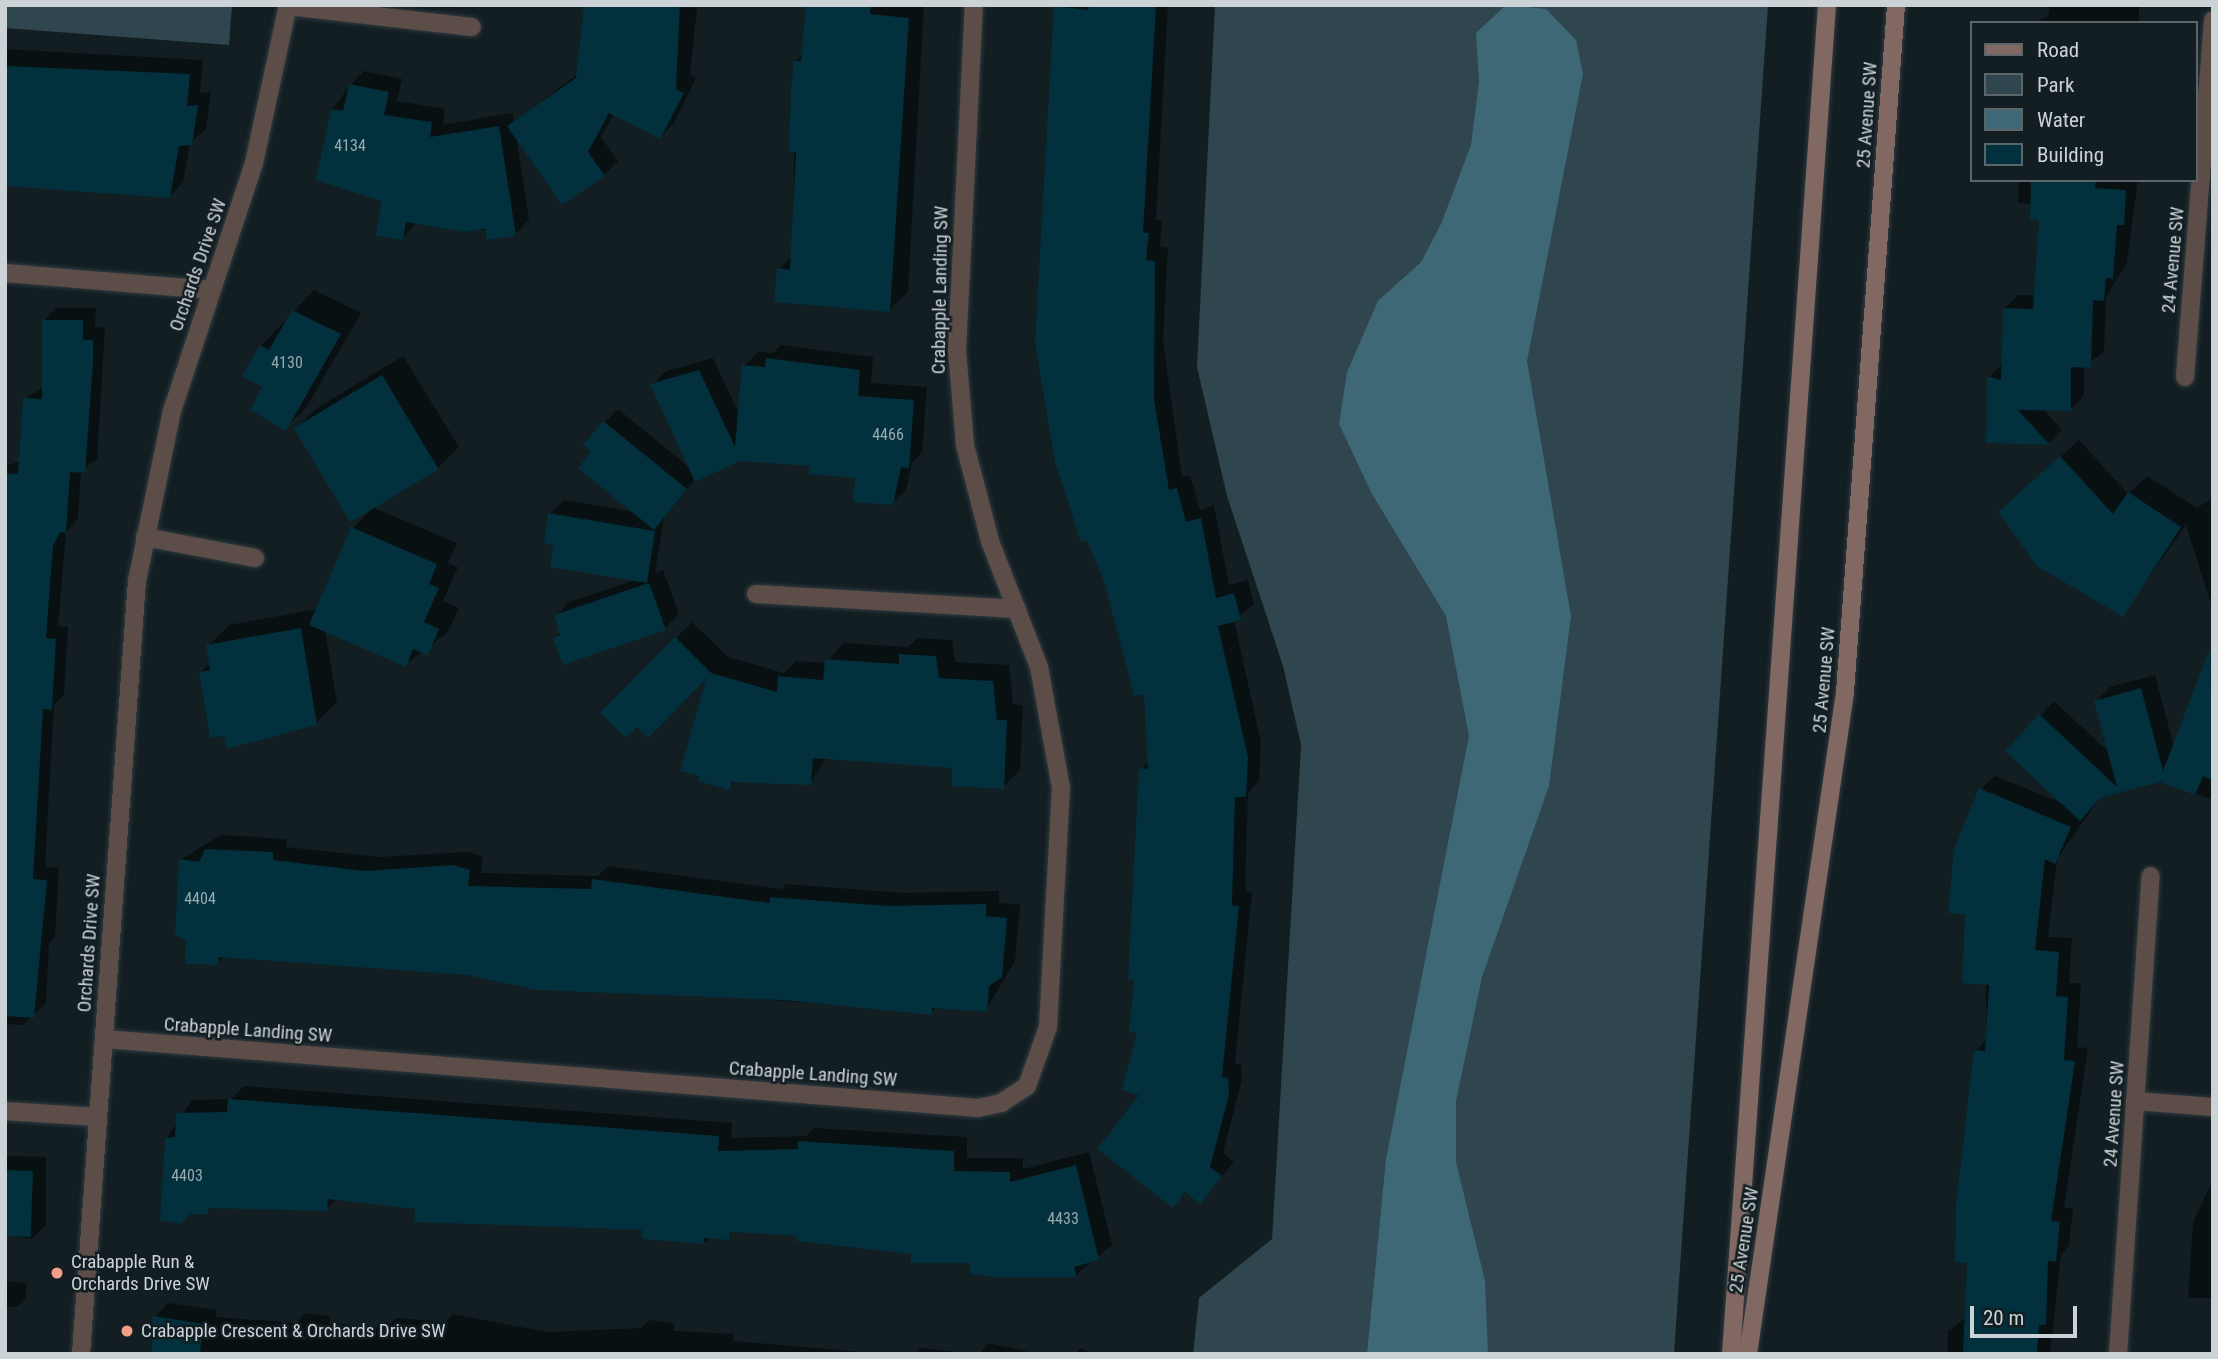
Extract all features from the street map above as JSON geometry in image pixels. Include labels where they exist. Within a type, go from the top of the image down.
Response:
[{"type":"main road","name":"25 Avenue SW","points":[[1731,1354],[1826,5]]},
{"type":"main road","name":"25 Avenue SW","points":[[1748,1354],[1845,692],[1896,5]]},
{"type":"street","name":"Crabapple Landing SW","points":[[104,1040],[978,1108],[1001,1103],[1027,1086],[1048,1027],[1061,837],[1050,707],[975,489],[957,350],[974,5]]},
{"type":"street","name":"Orchards Drive SW","points":[[81,1354],[131,634],[145,537],[172,411],[254,163],[288,6],[472,27]]},
{"type":"street","name":"24 Avenue SW","points":[[2185,377],[2213,20]]},
{"type":"street","points":[[5,273],[211,290]]},
{"type":"street","points":[[145,537],[255,558]]},
{"type":"street","points":[[757,594],[1017,608]]},
{"type":"street","name":"24 Avenue SW","points":[[2118,1354],[2151,876]]},
{"type":"street","points":[[2135,1101],[2213,1107]]},
{"type":"street","points":[[5,1111],[98,1117]]},
{"type":"green space","points":[[5,5],[232,5],[229,45],[5,28]]},
{"type":"green space","points":[[1215,5],[1768,5],[1674,1354],[1193,1354],[1199,1298],[1272,1239],[1301,745],[1283,666],[1227,496],[1197,367]]},
{"type":"water","points":[[1506,5],[1546,9],[1576,40],[1583,74],[1527,361],[1571,616],[1549,786],[1482,977],[1456,1101],[1456,1162],[1485,1281],[1488,1354],[1367,1354],[1386,1159],[1469,736],[1446,616],[1372,494],[1339,424],[1347,372],[1378,301],[1421,262],[1441,224],[1471,145],[1479,82],[1476,33]]},
{"type":"building","points":[[584,5],[680,5],[676,89],[684,93],[660,139],[609,113],[588,152],[605,176],[562,205],[507,126],[576,78]]},
{"type":"building","points":[[806,5],[871,5],[870,14],[909,18],[890,312],[774,302],[777,268],[790,270],[796,152],[789,152],[791,88],[794,61],[801,61]]},
{"type":"building","points":[[1089,5],[1156,5],[1143,233],[1149,233],[1146,260],[1155,261],[1154,399],[1169,490],[1177,488],[1186,522],[1201,518],[1216,598],[1234,593],[1241,620],[1218,626],[1248,757],[1246,797],[1235,797],[1232,905],[1239,906],[1222,1077],[1228,1078],[1229,1095],[1210,1167],[1222,1176],[1200,1204],[1185,1192],[1173,1208],[1097,1149],[1139,1095],[1122,1090],[1137,1033],[1129,1032],[1134,980],[1128,979],[1139,768],[1148,769],[1144,694],[1134,696],[1104,581],[1087,541],[1081,542],[1055,462],[1035,342],[1054,6],[1088,10]]},
{"type":"building","points":[[5,66],[190,74],[187,106],[198,105],[192,145],[179,146],[170,198],[5,186]]},
{"type":"building","points":[[349,84],[389,92],[384,115],[432,122],[430,137],[499,126],[516,236],[487,240],[485,229],[463,232],[406,222],[403,240],[376,236],[381,201],[316,180],[331,109],[343,111]]},
{"type":"building","points":[[2031,182],[2096,182],[2095,188],[2126,190],[2124,225],[2117,225],[2113,279],[2106,278],[2104,301],[2093,300],[2091,368],[2071,367],[2071,411],[2018,410],[2050,445],[1986,443],[1987,376],[2001,380],[2003,308],[2033,309],[2039,220],[2030,219]]},
{"type":"building","points":[[292,310],[341,334],[286,431],[250,410],[262,387],[242,376],[260,345],[269,350]]},
{"type":"building","points":[[42,320],[83,320],[83,340],[93,340],[93,363],[85,473],[70,472],[66,533],[60,532],[53,546],[46,638],[56,639],[52,710],[43,709],[33,879],[47,880],[34,1018],[5,1016],[5,473],[18,474],[23,398],[42,399]]},
{"type":"building","points":[[766,358],[860,370],[858,396],[914,400],[909,468],[901,467],[893,505],[853,502],[855,478],[809,474],[810,466],[740,461],[695,482],[650,384],[699,370],[735,447],[742,365],[765,367]]},
{"type":"building","points":[[382,375],[439,469],[350,522],[294,428]]},
{"type":"building","points":[[603,421],[687,489],[654,530],[578,468],[591,452],[583,445]]},
{"type":"building","points":[[2060,456],[2113,514],[2128,492],[2181,527],[2123,617],[2037,566],[1998,512]]},
{"type":"building","points":[[548,513],[655,531],[647,583],[550,567],[553,545],[544,543]]},
{"type":"building","points":[[351,527],[437,564],[429,584],[439,588],[424,622],[439,629],[428,655],[413,649],[406,667],[309,625]]},
{"type":"building","points":[[649,583],[666,630],[563,665],[553,638],[560,635],[554,615]]},
{"type":"building","points":[[301,628],[317,725],[227,749],[224,736],[210,738],[199,672],[210,670],[206,645]]},
{"type":"building","points":[[675,637],[711,673],[777,692],[778,676],[823,680],[825,659],[899,664],[899,654],[936,656],[939,678],[993,681],[997,720],[1007,720],[1004,789],[952,786],[952,768],[813,758],[811,785],[732,782],[730,790],[698,781],[699,776],[680,771],[706,679],[648,738],[637,727],[626,738],[600,713]]},
{"type":"building","points":[[2210,648],[2213,780],[2203,776],[2195,795],[2160,782],[2100,798],[2080,821],[2005,751],[2039,714],[2117,787],[2094,701],[2141,688],[2163,771]]},
{"type":"building","points":[[1979,788],[2071,827],[2055,864],[2045,859],[2035,950],[2059,952],[2056,996],[2068,997],[2064,1060],[2075,1061],[2051,1221],[2060,1222],[2056,1262],[2048,1261],[2046,1325],[2039,1325],[2037,1354],[1963,1354],[1967,1263],[1955,1262],[1956,1205],[1974,1050],[1985,1051],[1989,985],[1962,983],[1965,915],[1948,913],[1954,849]]},
{"type":"building","points":[[205,849],[273,852],[273,860],[364,871],[453,865],[470,870],[468,886],[591,889],[592,879],[770,903],[770,897],[889,906],[986,904],[986,916],[1007,918],[1002,977],[989,986],[987,1012],[932,1008],[932,1015],[783,1000],[537,990],[467,975],[219,957],[218,965],[185,964],[186,940],[175,936],[179,859],[199,862]]},
{"type":"building","points":[[228,1099],[719,1136],[718,1151],[798,1149],[798,1141],[954,1151],[954,1171],[1010,1172],[1010,1182],[1076,1165],[1099,1260],[1074,1267],[1077,1277],[993,1277],[970,1274],[970,1263],[911,1263],[911,1254],[796,1241],[797,1236],[730,1232],[729,1240],[704,1238],[704,1244],[642,1239],[642,1230],[414,1222],[415,1209],[328,1199],[327,1211],[209,1208],[208,1214],[190,1214],[181,1224],[160,1220],[165,1138],[175,1137],[176,1113],[227,1112]]},
{"type":"building","points":[[5,1170],[33,1171],[31,1237],[5,1236]]},
{"type":"building","points":[[153,1316],[203,1324],[200,1354],[152,1354]]},
{"type":"place","name":"Crabapple Run & Orchards Drive SW","points":[[57,1273]]},
{"type":"place","name":"Crabapple Crescent & Orchards Drive SW","points":[[127,1331]]}]
